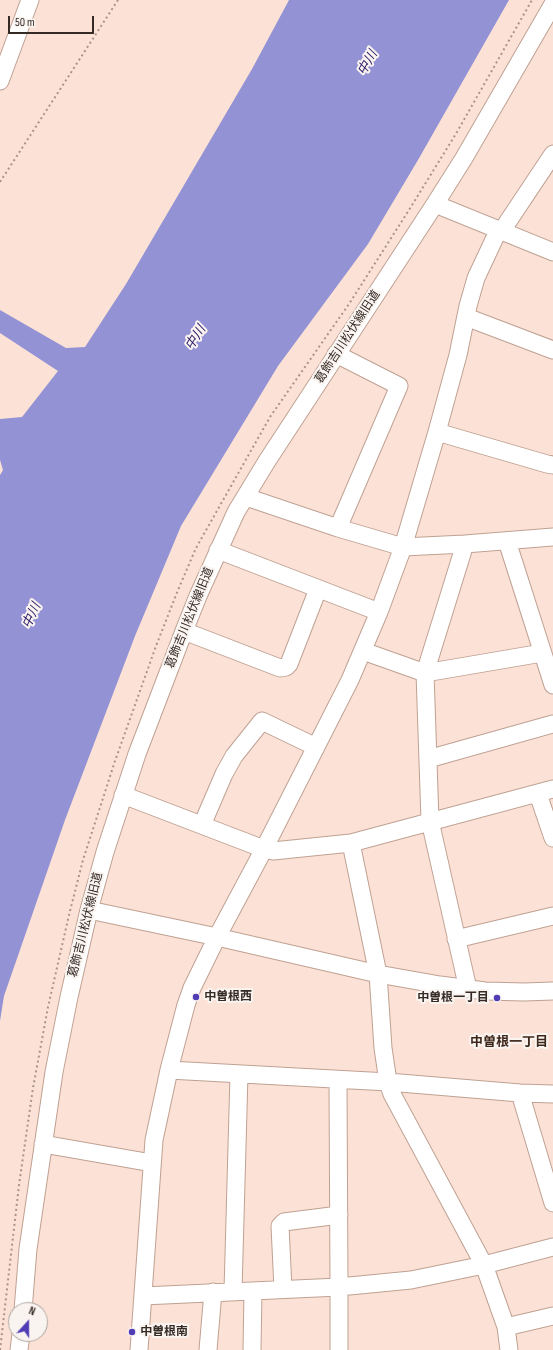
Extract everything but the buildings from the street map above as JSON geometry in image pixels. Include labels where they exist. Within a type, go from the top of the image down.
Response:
[{"type":"street","points":[[0,81],[30,0]]},
{"type":"street","name":"葛飾吉川松伏線旧道","points":[[24,1302],[28,1249],[54,1072],[89,910],[104,852],[123,795],[184,631],[218,550],[236,512],[267,461],[464,158],[553,4]]},
{"type":"street","points":[[139,1350],[154,1140],[169,1070],[186,1005],[192,988],[217,937],[264,849],[350,680],[363,651],[403,546],[458,355],[476,278],[500,231],[553,154]]},
{"type":"street","points":[[435,204],[553,252]]},
{"type":"street","points":[[466,316],[553,350]]},
{"type":"street","points":[[336,354],[399,386],[338,528]]},
{"type":"street","points":[[437,432],[553,465]]},
{"type":"street","points":[[246,497],[338,528],[403,546],[465,544],[553,537]]},
{"type":"street","points":[[507,541],[553,685]]},
{"type":"street","points":[[465,544],[425,673],[430,821],[468,989]]},
{"type":"street","points":[[218,550],[379,612]]},
{"type":"street","points":[[184,631],[280,668],[286,667],[289,664],[318,589]]},
{"type":"street","points":[[363,651],[425,673],[542,653]]},
{"type":"street","points":[[202,825],[224,774],[234,756],[262,721],[316,747]]},
{"type":"street","points":[[428,759],[553,724]]},
{"type":"street","points":[[123,795],[273,852],[351,843],[430,821],[546,792],[553,838]]},
{"type":"street","points":[[351,843],[378,974],[383,1048],[388,1082],[392,1094],[484,1265],[506,1327],[510,1350]]},
{"type":"street","points":[[89,910],[217,937],[378,974],[468,989],[512,992],[553,991]]},
{"type":"street","points":[[456,939],[553,916]]},
{"type":"street","points":[[169,1070],[388,1082],[520,1093],[553,1094]]},
{"type":"street","points":[[233,1291],[239,1074]]},
{"type":"street","points":[[338,1080],[340,1287],[338,1350]]},
{"type":"street","points":[[520,1093],[553,1203]]},
{"type":"street","points":[[43,1144],[152,1163]]},
{"type":"street","points":[[283,1289],[280,1226],[284,1222],[339,1215]]},
{"type":"street","points":[[143,1296],[340,1287],[411,1280],[484,1265],[553,1247]]},
{"type":"street","points":[[252,1350],[253,1291]]},
{"type":"street","points":[[208,1350],[213,1292]]},
{"type":"street","points":[[506,1327],[553,1316]]},
{"type":"path","points":[[0,182],[118,0]]},
{"type":"path","points":[[156,646],[196,548],[270,417],[349,304],[409,210],[457,132],[532,0]]},
{"type":"path","points":[[188,565],[192,567]]},
{"type":"path","points":[[78,880],[83,882]]},
{"type":"water","name":"中川","points":[[289,0],[509,0],[418,160],[368,244],[278,366],[181,526],[135,636],[65,820],[4,996],[0,1021],[0,475],[3,470],[0,460],[0,419],[22,417],[58,371],[0,333],[0,310],[66,348],[85,347],[126,284],[252,69]]},
{"type":"place","name":"中曽根西","points":[[196,997]]},
{"type":"place","name":"中曽根一丁目","points":[[497,998]]},
{"type":"place","name":"中曽根南","points":[[132,1332]]},
{"type":"district","name":"中曽根一丁目","points":[[509,1043]]}]
